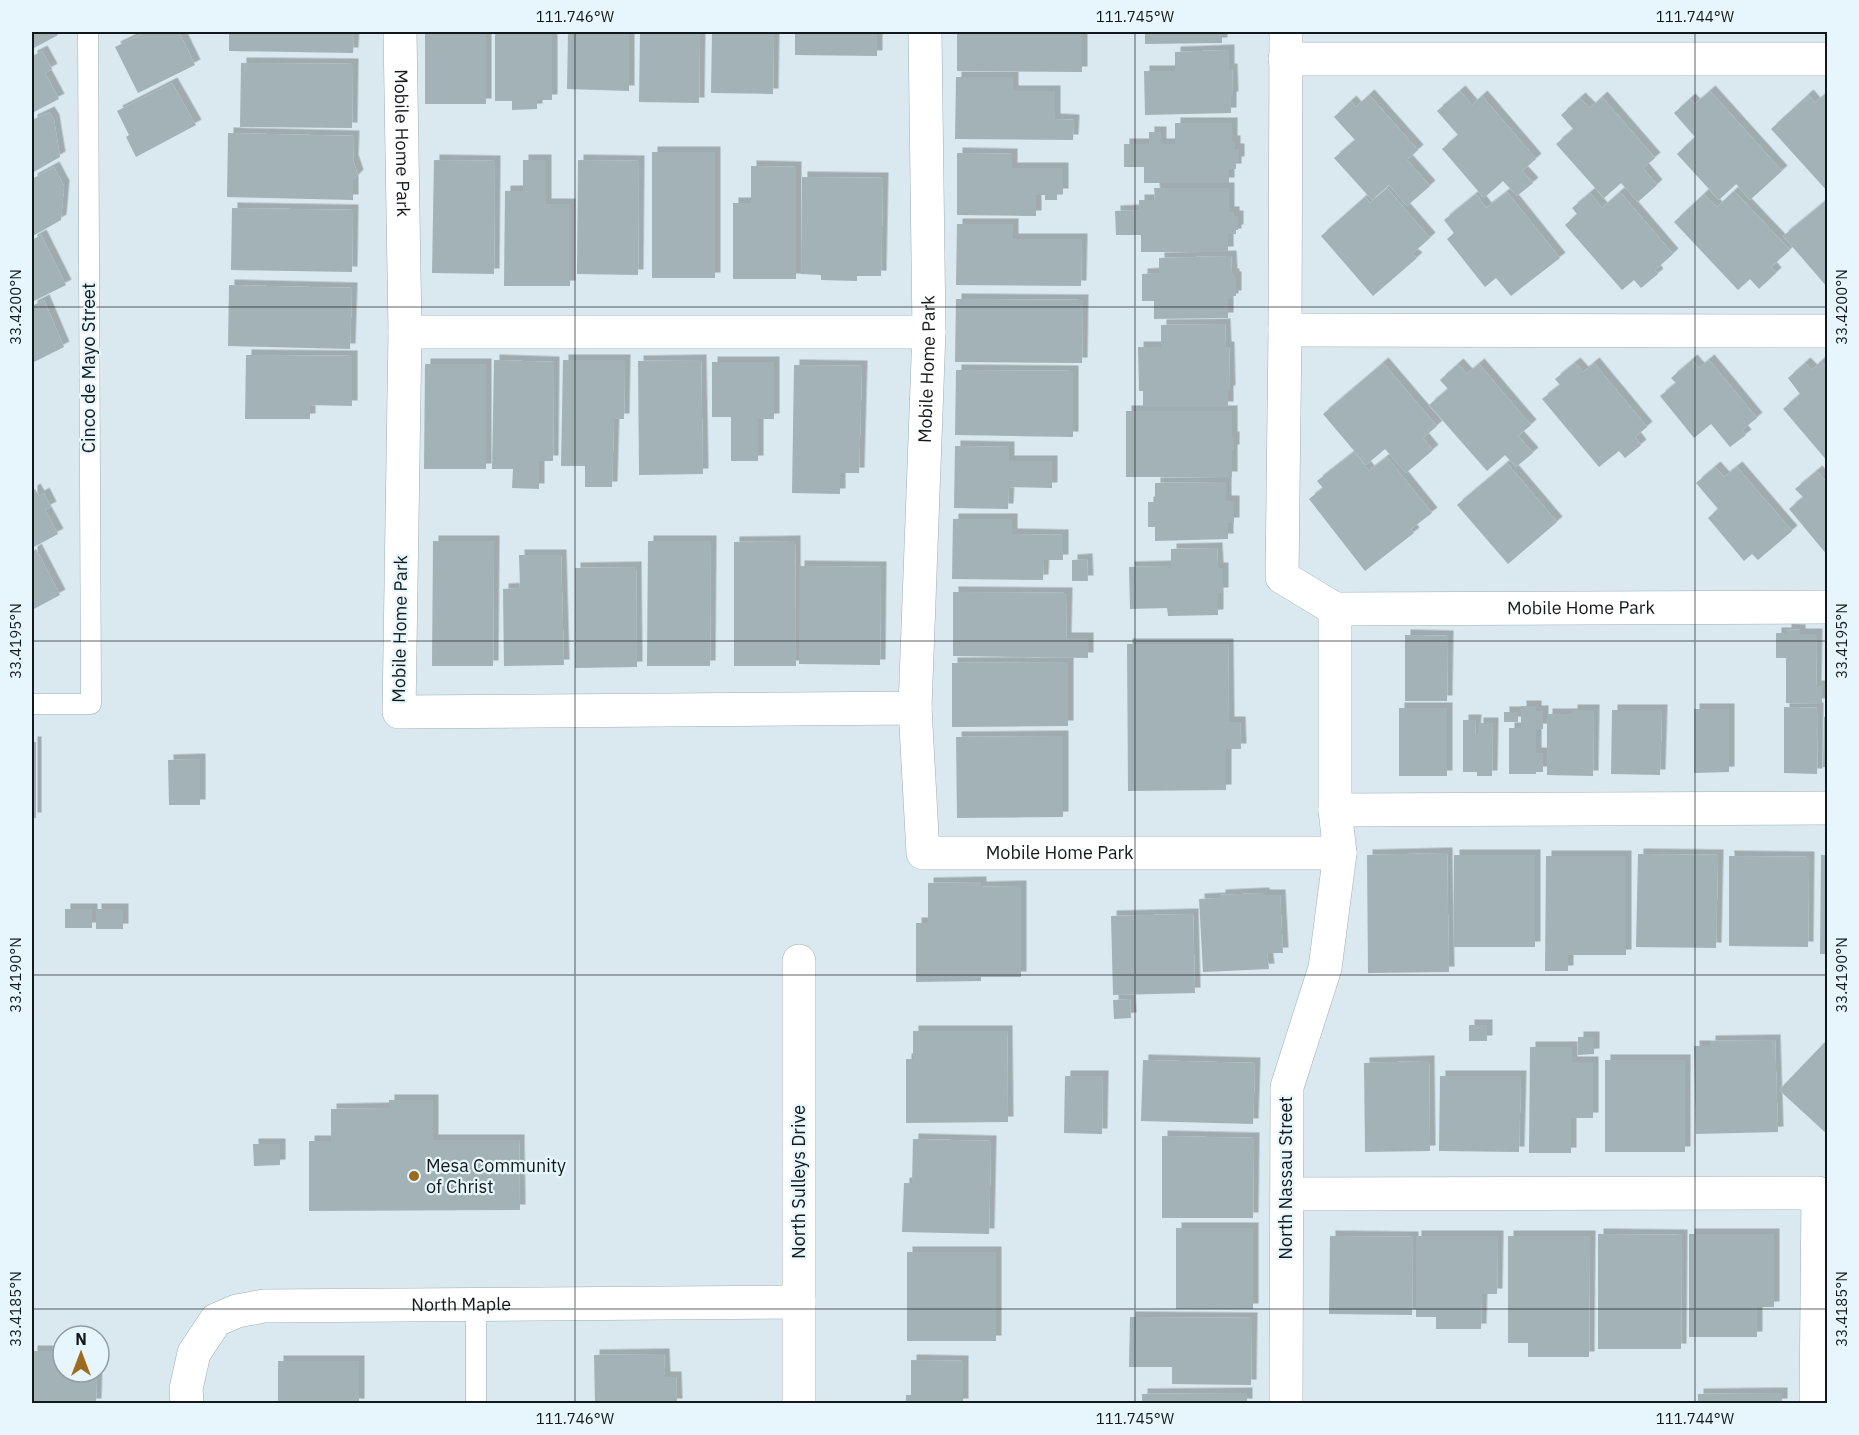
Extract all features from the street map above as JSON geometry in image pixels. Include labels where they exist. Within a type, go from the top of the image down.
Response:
[{"type":"street","name":"Mobile Home Park","points":[[400,32],[405,332],[399,712],[915,708]]},
{"type":"street","name":"Mobile Home Park","points":[[925,32],[929,332],[915,708],[923,852],[1340,852]]},
{"type":"street","points":[[1335,609],[1282,578],[1286,45],[1827,59]]},
{"type":"street","points":[[1285,330],[1827,331]]},
{"type":"street","points":[[405,332],[929,332]]},
{"type":"street","name":"Mobile Home Park","points":[[1335,609],[1827,607]]},
{"type":"street","name":"North Nassau Street","points":[[1286,1404],[1287,1087],[1325,968],[1340,852],[1335,810],[1335,609]]},
{"type":"street","points":[[1335,810],[1827,808]]},
{"type":"street","name":"North Sulleys Drive","points":[[799,1404],[800,961]]},
{"type":"street","points":[[1287,1194],[1818,1193],[1816,1404]]},
{"type":"street","name":"North Maple","points":[[186,1404],[186,1389],[194,1353],[216,1320],[237,1311],[264,1306],[800,1302]]},
{"type":"lane","name":"Cinco de Mayo Street","points":[[32,704],[91,704],[88,32]]},
{"type":"lane","points":[[476,1305],[476,1404]]},
{"type":"building","points":[[32,32],[56,32],[58,35],[32,49]]},
{"type":"building","points":[[146,32],[179,32],[195,65],[138,93],[115,47]]},
{"type":"building","points":[[229,32],[354,32],[353,53],[229,51]]},
{"type":"building","points":[[425,32],[486,32],[486,104],[425,104]]},
{"type":"building","points":[[495,32],[552,32],[552,100],[537,100],[537,109],[512,110],[512,101],[495,101]]},
{"type":"building","points":[[568,32],[629,32],[629,91],[567,89]]},
{"type":"building","points":[[640,32],[700,32],[699,103],[639,102]]},
{"type":"building","points":[[712,32],[774,32],[773,94],[711,93]]},
{"type":"building","points":[[795,32],[877,32],[877,56],[795,55]]},
{"type":"building","points":[[957,32],[1082,32],[1082,72],[957,71]]},
{"type":"building","points":[[1145,32],[1222,32],[1222,43],[1145,44]]},
{"type":"building","points":[[1229,50],[1233,97],[1231,97],[1231,113],[1145,115],[1144,71],[1175,71],[1175,52]]},
{"type":"building","points":[[42,51],[52,69],[45,73],[59,99],[32,113],[32,56]]},
{"type":"building","points":[[241,63],[353,64],[352,128],[240,127]]},
{"type":"building","points":[[956,77],[1013,77],[1013,91],[1055,91],[1055,119],[1074,120],[1073,140],[955,139]]},
{"type":"building","points":[[172,83],[196,125],[136,157],[126,137],[129,135],[117,111]]},
{"type":"building","points":[[1460,91],[1472,105],[1482,96],[1536,159],[1522,171],[1533,183],[1517,196],[1503,181],[1484,198],[1442,149],[1458,135],[1437,111]]},
{"type":"building","points":[[1710,91],[1782,171],[1750,200],[1736,184],[1719,200],[1677,154],[1695,137],[1674,113],[1690,99],[1695,104]]},
{"type":"building","points":[[1825,94],[1828,97],[1828,192],[1771,129],[1808,95],[1815,103]]},
{"type":"building","points":[[1369,95],[1418,150],[1407,160],[1430,186],[1407,206],[1389,185],[1372,200],[1334,158],[1355,140],[1334,117],[1351,101],[1356,107]]},
{"type":"building","points":[[1602,97],[1655,158],[1643,168],[1657,185],[1638,202],[1621,183],[1604,198],[1556,144],[1573,129],[1561,115],[1580,98],[1590,108]]},
{"type":"building","points":[[49,112],[54,120],[60,157],[32,173],[32,120]]},
{"type":"building","points":[[1175,123],[1232,123],[1232,141],[1235,141],[1235,149],[1239,149],[1239,162],[1236,162],[1236,169],[1229,169],[1229,183],[1144,183],[1144,167],[1124,167],[1124,144],[1149,144],[1149,132],[1161,132],[1161,144],[1175,144]]},
{"type":"building","points":[[228,133],[354,136],[353,160],[358,175],[353,180],[353,200],[227,197]]},
{"type":"building","points":[[652,152],[715,152],[715,278],[652,278]]},
{"type":"building","points":[[957,153],[1012,154],[1012,168],[1063,168],[1063,194],[1057,194],[1057,200],[1045,200],[1045,195],[1036,195],[1036,216],[957,215]]},
{"type":"building","points":[[434,160],[495,161],[494,274],[432,273]]},
{"type":"building","points":[[523,160],[546,160],[546,204],[570,204],[570,286],[504,286],[505,191],[523,191]]},
{"type":"building","points":[[578,160],[639,161],[638,275],[577,274]]},
{"type":"building","points":[[751,166],[796,167],[796,279],[733,279],[733,203],[751,203]]},
{"type":"building","points":[[54,167],[64,186],[61,220],[33,236],[32,179]]},
{"type":"building","points":[[802,177],[883,178],[881,276],[857,276],[857,281],[821,280],[821,275],[801,274]]},
{"type":"building","points":[[1154,188],[1229,188],[1229,212],[1234,212],[1234,216],[1238,216],[1238,230],[1236,234],[1228,234],[1228,252],[1141,252],[1141,235],[1116,235],[1115,211],[1139,210],[1139,200],[1155,200]]},
{"type":"building","points":[[1387,188],[1430,238],[1412,254],[1417,258],[1373,296],[1321,236],[1365,197],[1370,203]]},
{"type":"building","points":[[1734,191],[1790,250],[1771,267],[1776,273],[1759,289],[1750,279],[1738,290],[1674,222],[1704,194],[1717,207]]},
{"type":"building","points":[[1507,192],[1560,258],[1511,296],[1496,278],[1485,287],[1447,239],[1454,233],[1444,220],[1476,194],[1486,208]]},
{"type":"building","points":[[1620,192],[1673,254],[1655,270],[1658,274],[1641,288],[1634,280],[1622,290],[1565,225],[1577,214],[1572,208],[1590,193],[1602,208]]},
{"type":"building","points":[[1828,199],[1828,288],[1783,236]]},
{"type":"building","points":[[232,208],[353,210],[352,272],[231,270]]},
{"type":"building","points":[[957,224],[1013,224],[1013,239],[1082,239],[1081,286],[956,285]]},
{"type":"building","points":[[41,235],[66,285],[32,302],[32,240]]},
{"type":"building","points":[[1231,256],[1232,274],[1236,277],[1236,296],[1228,299],[1228,318],[1154,319],[1154,301],[1142,301],[1142,274],[1159,273],[1159,258]]},
{"type":"building","points":[[229,285],[352,288],[350,349],[228,346]]},
{"type":"building","points":[[956,299],[1083,300],[1082,363],[955,362]]},
{"type":"building","points":[[44,300],[64,347],[32,363],[32,306]]},
{"type":"building","points":[[1225,324],[1226,347],[1229,347],[1228,407],[1143,407],[1143,391],[1139,391],[1138,347],[1161,347],[1161,325]]},
{"type":"building","points":[[246,355],[352,356],[352,406],[310,405],[310,419],[245,419]]},
{"type":"building","points":[[494,360],[554,362],[553,461],[539,461],[539,489],[512,488],[513,469],[492,469]]},
{"type":"building","points":[[563,360],[625,360],[624,419],[614,419],[612,487],[585,487],[585,466],[561,466]]},
{"type":"building","points":[[701,360],[703,474],[639,475],[638,361]]},
{"type":"building","points":[[1692,360],[1699,368],[1709,360],[1757,418],[1742,430],[1746,435],[1730,447],[1711,424],[1694,438],[1660,396],[1676,383],[1671,378]]},
{"type":"building","points":[[1821,361],[1828,368],[1828,462],[1783,409],[1800,394],[1788,378],[1805,363],[1812,370]]},
{"type":"building","points":[[712,362],[774,362],[774,419],[758,419],[758,461],[731,461],[731,417],[712,417]]},
{"type":"building","points":[[1383,363],[1437,426],[1423,438],[1433,450],[1406,473],[1385,449],[1366,465],[1323,414]]},
{"type":"building","points":[[1575,363],[1583,372],[1594,363],[1647,427],[1635,437],[1641,445],[1625,458],[1619,451],[1599,467],[1542,399],[1560,385],[1555,379]]},
{"type":"building","points":[[425,364],[486,364],[486,469],[424,469]]},
{"type":"building","points":[[1458,364],[1467,374],[1479,364],[1531,425],[1518,436],[1533,453],[1516,467],[1505,455],[1487,471],[1429,405],[1448,389],[1440,380]]},
{"type":"building","points":[[794,365],[862,366],[859,473],[840,473],[840,494],[792,493]]},
{"type":"building","points":[[956,370],[1073,371],[1073,437],[955,435]]},
{"type":"building","points":[[1126,411],[1232,411],[1234,450],[1232,450],[1232,477],[1126,477]]},
{"type":"building","points":[[955,446],[1009,447],[1009,461],[1052,461],[1052,488],[1009,487],[1008,509],[954,508]]},
{"type":"building","points":[[1354,452],[1369,471],[1387,457],[1432,513],[1411,529],[1414,533],[1365,571],[1309,499],[1323,488],[1317,481]]},
{"type":"building","points":[[1507,463],[1557,522],[1508,564],[1457,505]]},
{"type":"building","points":[[1715,467],[1724,477],[1737,467],[1792,531],[1758,560],[1752,554],[1744,561],[1708,518],[1718,509],[1696,483]]},
{"type":"building","points":[[1817,471],[1828,484],[1828,556],[1789,509],[1803,497],[1795,489]]},
{"type":"building","points":[[1226,482],[1226,501],[1234,501],[1234,523],[1228,523],[1228,539],[1155,541],[1155,527],[1148,527],[1148,502],[1155,502],[1155,483]]},
{"type":"building","points":[[35,489],[39,496],[44,493],[51,507],[45,510],[58,534],[32,548],[32,491]]},
{"type":"building","points":[[953,519],[1012,519],[1012,534],[1063,535],[1063,560],[1044,560],[1043,580],[952,579]]},
{"type":"building","points":[[433,541],[494,541],[493,666],[432,666]]},
{"type":"building","points":[[648,541],[711,541],[710,666],[647,666]]},
{"type":"building","points":[[795,541],[796,666],[734,666],[734,542]]},
{"type":"building","points":[[1217,548],[1218,568],[1223,568],[1223,593],[1218,593],[1218,615],[1168,616],[1167,608],[1130,609],[1129,567],[1171,566],[1171,549]]},
{"type":"building","points":[[36,549],[60,595],[32,610],[32,552]]},
{"type":"building","points":[[519,555],[561,555],[564,665],[504,666],[503,589],[520,588]]},
{"type":"building","points":[[1087,559],[1088,581],[1072,581],[1072,560]]},
{"type":"building","points":[[799,566],[881,567],[880,665],[799,664]]},
{"type":"building","points":[[636,567],[637,667],[575,668],[575,568]]},
{"type":"building","points":[[953,592],[1067,593],[1066,638],[1088,638],[1088,658],[953,656]]},
{"type":"building","points":[[1786,629],[1800,630],[1800,634],[1817,634],[1816,686],[1822,686],[1822,704],[1786,703],[1786,658],[1776,658],[1776,633],[1786,633]]},
{"type":"building","points":[[1405,635],[1448,636],[1447,701],[1405,701]]},
{"type":"building","points":[[1127,644],[1228,644],[1229,722],[1240,722],[1241,749],[1226,749],[1226,790],[1128,791]]},
{"type":"building","points":[[1068,662],[1068,726],[952,727],[952,663]]},
{"type":"building","points":[[1521,706],[1536,706],[1536,711],[1543,711],[1543,729],[1536,729],[1536,753],[1543,753],[1543,772],[1536,772],[1536,774],[1509,774],[1509,728],[1521,728]]},
{"type":"building","points":[[1784,707],[1818,708],[1817,774],[1784,773]]},
{"type":"building","points":[[1399,708],[1447,708],[1447,776],[1399,776]]},
{"type":"building","points":[[1694,709],[1729,709],[1729,772],[1694,773]]},
{"type":"building","points":[[1572,710],[1594,710],[1593,776],[1547,775],[1547,714],[1572,714]]},
{"type":"building","points":[[1612,710],[1662,710],[1660,775],[1611,774]]},
{"type":"building","points":[[1504,712],[1518,712],[1518,722],[1504,722]]},
{"type":"building","points":[[1824,717],[1828,717],[1828,767],[1823,767]]},
{"type":"building","points":[[1463,720],[1476,720],[1475,734],[1478,734],[1478,723],[1493,723],[1492,776],[1477,776],[1477,772],[1463,772]]},
{"type":"building","points":[[1063,736],[1063,817],[957,818],[956,737]]},
{"type":"building","points":[[32,742],[36,742],[36,818],[32,818]]},
{"type":"building","points":[[200,759],[200,805],[169,805],[168,760]]},
{"type":"building","points":[[1447,853],[1449,972],[1368,973],[1367,855]]},
{"type":"building","points":[[1638,854],[1718,855],[1716,948],[1636,947]]},
{"type":"building","points":[[1454,855],[1535,855],[1535,947],[1454,947]]},
{"type":"building","points":[[1821,855],[1828,855],[1828,954],[1820,954]]},
{"type":"building","points":[[1546,856],[1626,856],[1626,955],[1568,955],[1568,971],[1545,971]]},
{"type":"building","points":[[1729,856],[1809,857],[1808,947],[1729,946]]},
{"type":"building","points":[[981,882],[981,887],[1021,886],[1021,977],[981,977],[981,981],[916,982],[916,923],[928,923],[928,883]]},
{"type":"building","points":[[1264,893],[1264,895],[1280,895],[1283,953],[1267,953],[1269,969],[1203,972],[1199,899],[1220,898],[1220,895]]},
{"type":"building","points":[[65,909],[92,909],[92,928],[65,928]]},
{"type":"building","points":[[96,909],[123,909],[123,929],[96,929]]},
{"type":"building","points":[[1193,914],[1195,993],[1113,995],[1111,916]]},
{"type":"building","points":[[1130,999],[1131,1018],[1114,1019],[1113,1000]]},
{"type":"building","points":[[1469,1025],[1487,1025],[1487,1041],[1469,1041]]},
{"type":"building","points":[[913,1031],[1007,1031],[1008,1122],[906,1123],[906,1059],[913,1059]]},
{"type":"building","points":[[1578,1037],[1594,1037],[1594,1054],[1578,1055]]},
{"type":"building","points":[[1828,1039],[1828,1135],[1779,1090]]},
{"type":"building","points":[[1775,1040],[1778,1132],[1696,1134],[1694,1046],[1710,1046],[1710,1041]]},
{"type":"building","points":[[1530,1047],[1572,1047],[1572,1062],[1593,1062],[1593,1118],[1571,1118],[1571,1153],[1529,1153]]},
{"type":"building","points":[[1143,1060],[1255,1063],[1253,1124],[1141,1121]]},
{"type":"building","points":[[1605,1060],[1685,1060],[1685,1152],[1605,1152]]},
{"type":"building","points":[[1429,1061],[1430,1151],[1365,1152],[1364,1063]]},
{"type":"building","points":[[1065,1076],[1103,1076],[1102,1134],[1064,1133]]},
{"type":"building","points":[[1440,1076],[1521,1076],[1519,1152],[1439,1151]]},
{"type":"building","name":"Mesa Community of Christ","points":[[389,1100],[433,1100],[433,1140],[519,1140],[520,1210],[309,1211],[309,1141],[331,1141],[331,1109],[389,1108]]},
{"type":"building","points":[[1162,1136],[1254,1138],[1253,1218],[1162,1218]]},
{"type":"building","points":[[913,1139],[991,1141],[989,1234],[902,1232],[904,1183],[912,1183]]},
{"type":"building","points":[[253,1144],[280,1144],[280,1165],[254,1166]]},
{"type":"building","points":[[1176,1228],[1253,1228],[1253,1309],[1176,1309]]},
{"type":"building","points":[[1598,1234],[1682,1235],[1681,1349],[1598,1349]]},
{"type":"building","points":[[1689,1234],[1774,1234],[1774,1307],[1757,1307],[1757,1337],[1689,1337]]},
{"type":"building","points":[[1330,1236],[1413,1237],[1412,1315],[1329,1314]]},
{"type":"building","points":[[1416,1236],[1498,1236],[1497,1294],[1482,1294],[1481,1329],[1436,1329],[1436,1317],[1416,1317]]},
{"type":"building","points":[[1508,1236],[1590,1236],[1589,1357],[1528,1357],[1528,1343],[1508,1343]]},
{"type":"building","points":[[907,1252],[996,1252],[996,1341],[907,1341]]},
{"type":"building","points":[[1130,1317],[1252,1318],[1251,1385],[1172,1384],[1172,1367],[1129,1367]]},
{"type":"building","points":[[32,1351],[51,1351],[51,1384],[97,1384],[96,1404],[32,1404]]},
{"type":"building","points":[[664,1354],[665,1377],[676,1377],[677,1404],[595,1404],[594,1355]]},
{"type":"building","points":[[911,1360],[963,1361],[963,1404],[906,1404],[906,1395],[911,1395]]},
{"type":"building","points":[[278,1361],[359,1361],[359,1404],[278,1404]]},
{"type":"building","points":[[1247,1393],[1247,1404],[1142,1404],[1142,1394]]},
{"type":"building","points":[[1782,1393],[1782,1404],[1698,1404],[1698,1394]]},
{"type":"place","name":"Mesa Community of Christ","points":[[414,1176]]}]
